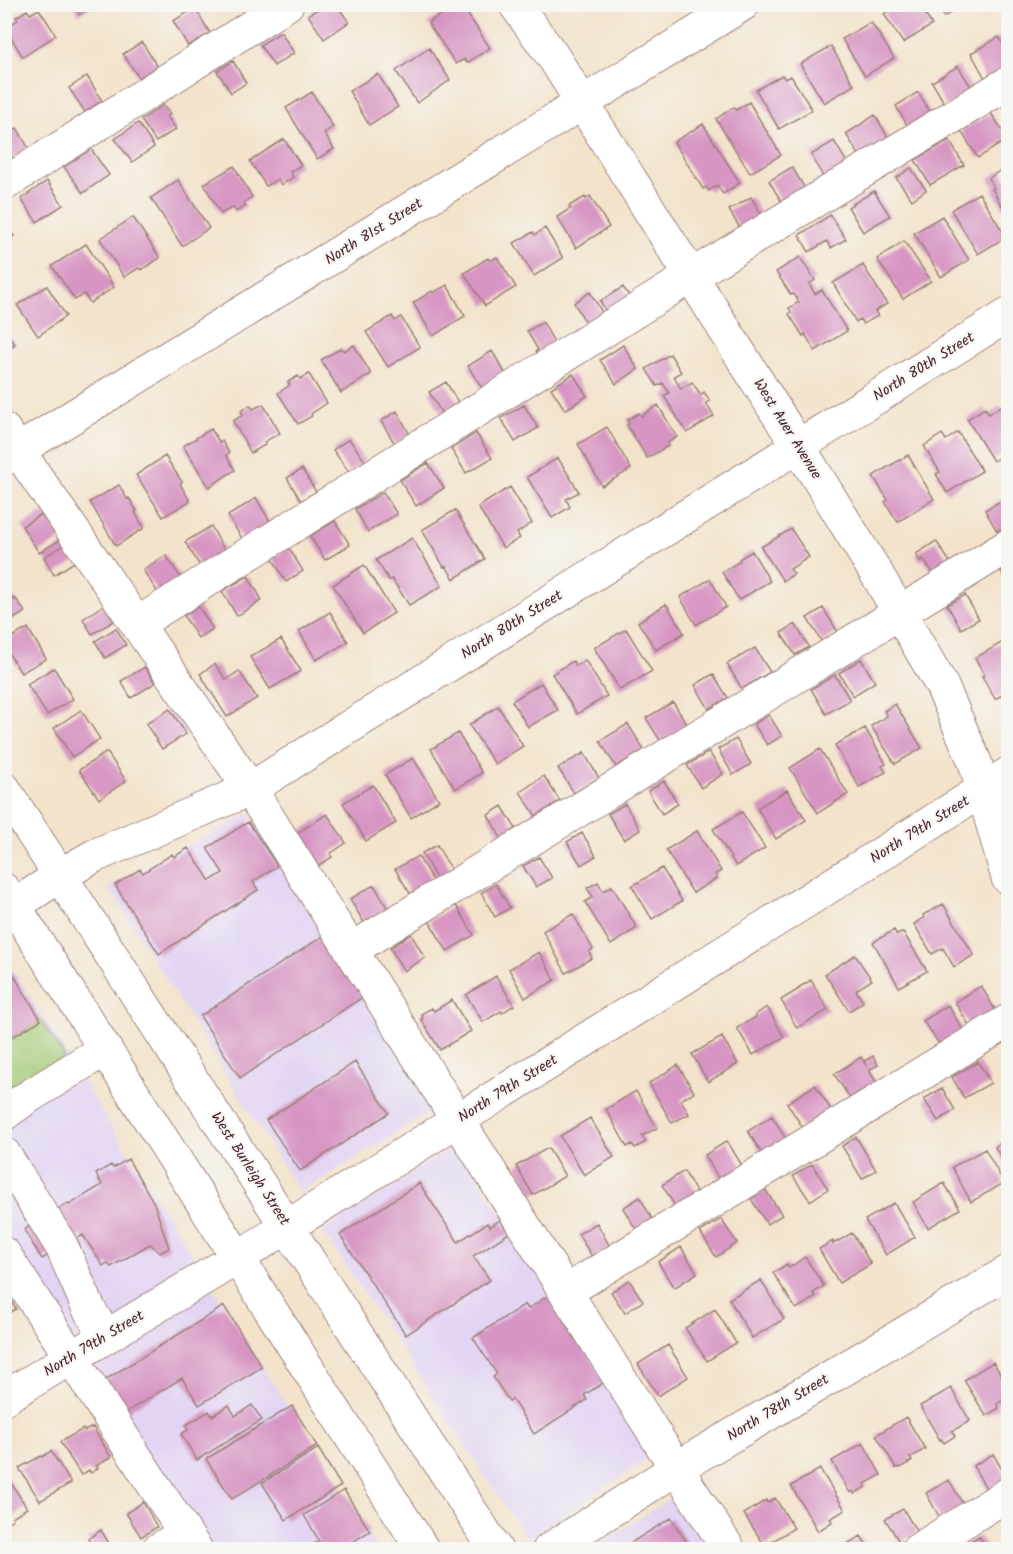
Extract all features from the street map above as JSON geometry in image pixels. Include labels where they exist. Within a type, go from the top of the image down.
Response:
[{"type":"street","points":[[4,184],[287,4]]},
{"type":"street","name":"West Auer Avenue","points":[[515,4],[554,58],[798,446],[942,686],[975,762],[996,782],[1008,878]]},
{"type":"street","name":"North 81st Street","points":[[9,447],[583,104],[743,4]]},
{"type":"street","points":[[137,624],[691,276],[1008,83]]},
{"type":"street","name":"North 80th Street","points":[[8,903],[94,856],[250,789],[1008,315]]},
{"type":"street","points":[[9,447],[137,624],[250,789],[729,1550]]},
{"type":"street","points":[[351,950],[1008,546]]},
{"type":"street","name":"North 79th Street","points":[[4,1398],[287,1227],[996,782]]},
{"type":"street","name":"West Burleigh Street","points":[[4,789],[496,1550]]},
{"type":"street","points":[[8,903],[105,1049],[423,1550]]},
{"type":"street","points":[[566,1292],[1008,1022]]},
{"type":"street","points":[[4,1114],[105,1049]]},
{"type":"street","points":[[4,1154],[62,1247],[89,1309],[106,1337]]},
{"type":"street","points":[[4,1254],[72,1357],[180,1544]]},
{"type":"street","name":"North 78th Street","points":[[549,1550],[676,1468],[1008,1272]]},
{"type":"street","points":[[918,1550],[1008,1494]]},
{"type":"shaded area","points":[[248,814],[437,1108],[300,1192],[108,887]]},
{"type":"shaded area","points":[[4,955],[377,1549],[200,1549],[5,1238]]},
{"type":"shaded area","points":[[455,1144],[658,1452],[527,1539],[323,1231]]},
{"type":"shaded area","points":[[683,1490],[721,1550],[590,1550]]},
{"type":"green space","points":[[41,1020],[65,1057],[5,1096],[5,1042]]},
{"type":"building","points":[[73,4],[95,4],[79,15]]},
{"type":"building","points":[[325,4],[336,4],[349,22],[324,39],[308,15]]},
{"type":"building","points":[[452,4],[461,4],[490,48],[467,63],[464,59],[456,64],[428,23]]},
{"type":"building","points":[[899,4],[903,6],[919,4],[932,25],[903,43],[884,14]]},
{"type":"building","points":[[936,4],[964,4],[944,17]]},
{"type":"building","points":[[195,8],[210,33],[188,46],[173,21]]},
{"type":"building","points":[[39,9],[56,35],[23,57],[5,28],[18,20],[16,17],[27,10],[30,14]]},
{"type":"building","points":[[871,22],[894,58],[865,76],[842,39]]},
{"type":"building","points":[[281,32],[294,53],[274,66],[260,45]]},
{"type":"building","points":[[999,37],[1008,52],[1008,67],[986,80],[971,53]]},
{"type":"building","points":[[142,42],[157,66],[139,78],[123,54]]},
{"type":"building","points":[[831,46],[854,85],[824,103],[800,64]]},
{"type":"building","points":[[429,48],[450,80],[417,103],[396,71]]},
{"type":"building","points":[[233,61],[246,83],[231,93],[217,71]]},
{"type":"building","points":[[958,66],[973,90],[946,106],[932,82]]},
{"type":"building","points":[[378,74],[398,107],[369,125],[349,91]]},
{"type":"building","points":[[782,75],[785,79],[791,76],[812,110],[779,129],[756,90]]},
{"type":"building","points":[[87,76],[102,101],[85,112],[69,88]]},
{"type":"building","points":[[312,92],[333,127],[324,133],[334,149],[317,159],[286,108]]},
{"type":"building","points":[[918,92],[932,115],[910,130],[896,106]]},
{"type":"building","points":[[749,102],[781,155],[750,173],[716,119],[734,107],[736,110]]},
{"type":"building","points":[[163,105],[170,114],[167,116],[176,129],[156,142],[141,120]]},
{"type":"building","points":[[991,113],[1008,139],[978,158],[961,131]]},
{"type":"building","points":[[875,115],[891,142],[862,160],[846,134]]},
{"type":"building","points":[[138,123],[154,147],[132,162],[115,139]]},
{"type":"building","points":[[703,124],[740,183],[723,194],[717,185],[709,191],[706,187],[703,189],[674,142]]},
{"type":"building","points":[[17,128],[29,149],[13,159],[4,146],[4,136]]},
{"type":"building","points":[[284,139],[301,165],[290,172],[293,177],[281,185],[278,179],[266,186],[250,161]]},
{"type":"building","points":[[949,140],[964,165],[930,185],[915,160]]},
{"type":"building","points":[[834,141],[849,166],[825,180],[811,155]]},
{"type":"building","points":[[91,149],[109,175],[83,193],[64,167]]},
{"type":"building","points":[[234,166],[252,197],[243,203],[246,206],[236,212],[233,207],[221,214],[204,184]]},
{"type":"building","points":[[792,167],[807,192],[784,206],[769,181]]},
{"type":"building","points":[[911,168],[926,190],[912,200],[896,178]]},
{"type":"building","points":[[1001,170],[1008,179],[1008,216],[992,189],[994,188],[989,178]]},
{"type":"building","points":[[178,180],[209,228],[182,246],[151,198]]},
{"type":"building","points":[[47,181],[63,205],[37,222],[21,199]]},
{"type":"building","points":[[874,191],[890,216],[863,232],[848,207]]},
{"type":"building","points":[[979,193],[1006,237],[978,254],[951,210]]},
{"type":"building","points":[[590,196],[609,227],[576,248],[557,217],[571,208],[569,206]]},
{"type":"building","points":[[751,197],[766,222],[744,235],[729,210]]},
{"type":"building","points":[[830,215],[846,239],[831,248],[827,241],[809,252],[799,235]]},
{"type":"building","points":[[942,216],[969,260],[941,277],[914,233]]},
{"type":"building","points":[[133,217],[160,258],[124,277],[100,239]]},
{"type":"building","points":[[4,221],[14,236],[4,243]]},
{"type":"building","points":[[545,228],[563,258],[534,276],[514,243],[533,232],[535,235]]},
{"type":"building","points":[[904,241],[931,281],[903,299],[877,259]]},
{"type":"building","points":[[86,244],[114,287],[90,303],[84,294],[75,300],[52,266]]},
{"type":"building","points":[[497,257],[516,287],[485,306],[464,273],[488,258],[490,261]]},
{"type":"building","points":[[800,257],[815,280],[809,284],[815,294],[822,290],[847,331],[815,351],[789,314],[791,312],[789,308],[799,302],[794,294],[791,295],[776,272]]},
{"type":"building","points":[[863,265],[887,304],[875,311],[878,316],[863,324],[860,319],[856,322],[833,283]]},
{"type":"building","points":[[447,285],[465,316],[433,336],[413,303]]},
{"type":"building","points":[[47,286],[66,316],[38,336],[17,305]]},
{"type":"building","points":[[623,287],[634,303],[610,318],[600,301]]},
{"type":"building","points":[[590,292],[605,317],[589,328],[574,303]]},
{"type":"building","points":[[392,316],[395,321],[401,317],[420,347],[388,367],[366,332]]},
{"type":"building","points":[[543,322],[556,346],[539,356],[527,331]]},
{"type":"building","points":[[4,329],[15,344],[4,351]]},
{"type":"building","points":[[354,345],[371,374],[341,393],[321,360],[341,348],[344,351]]},
{"type":"building","points":[[623,345],[638,369],[616,384],[600,360]]},
{"type":"building","points":[[492,351],[507,376],[483,390],[468,366]]},
{"type":"building","points":[[670,354],[681,372],[674,376],[681,389],[692,382],[701,395],[704,392],[710,401],[706,403],[714,416],[687,433],[664,396],[669,393],[663,383],[657,386],[646,369]]},
{"type":"building","points":[[309,374],[327,403],[298,424],[278,393],[290,385],[288,382],[298,376],[300,379]]},
{"type":"building","points":[[573,374],[587,396],[565,410],[551,388]]},
{"type":"building","points":[[446,382],[459,404],[442,414],[429,392]]},
{"type":"building","points":[[263,404],[280,433],[251,453],[233,421],[243,415],[241,411],[250,405],[253,409]]},
{"type":"building","points":[[524,405],[538,428],[515,442],[501,418]]},
{"type":"building","points":[[658,405],[677,437],[667,443],[668,446],[647,458],[627,425],[629,424],[627,420],[639,413],[641,416]]},
{"type":"building","points":[[1001,406],[1008,419],[1008,451],[993,461],[967,419],[985,408],[989,414]]},
{"type":"building","points":[[397,411],[410,435],[395,444],[381,421]]},
{"type":"building","points":[[607,427],[631,469],[602,486],[578,444]]},
{"type":"building","points":[[211,429],[220,443],[222,441],[229,453],[226,455],[235,470],[209,487],[183,446]]},
{"type":"building","points":[[958,432],[982,471],[947,493],[936,474],[940,472],[924,446],[942,434],[946,440]]},
{"type":"building","points":[[476,433],[492,458],[466,473],[451,449]]},
{"type":"building","points":[[349,439],[365,461],[349,472],[333,450]]},
{"type":"building","points":[[908,455],[934,499],[898,522],[885,502],[888,500],[873,476]]},
{"type":"building","points":[[165,456],[182,482],[180,484],[190,501],[163,517],[136,475]]},
{"type":"building","points":[[558,458],[579,492],[566,499],[570,507],[552,518],[527,477]]},
{"type":"building","points":[[428,463],[444,488],[416,506],[400,480]]},
{"type":"building","points":[[302,469],[316,492],[301,501],[287,478]]},
{"type":"building","points":[[119,485],[137,511],[135,512],[144,528],[116,546],[90,502]]},
{"type":"building","points":[[510,487],[532,523],[517,533],[520,538],[503,548],[478,507]]},
{"type":"building","points":[[383,492],[397,514],[368,532],[355,509]]},
{"type":"building","points":[[256,498],[271,523],[243,540],[228,516]]},
{"type":"building","points":[[1002,500],[1008,510],[1008,525],[997,531],[985,510]]},
{"type":"building","points":[[455,510],[485,559],[454,579],[446,566],[444,567],[422,530]]},
{"type":"building","points":[[46,511],[63,538],[39,553],[22,526]]},
{"type":"building","points":[[335,521],[350,545],[325,560],[310,536]]},
{"type":"building","points":[[211,526],[225,551],[200,566],[185,542]]},
{"type":"building","points":[[791,529],[809,557],[790,569],[794,574],[783,581],[761,547]]},
{"type":"building","points":[[412,538],[442,586],[409,605],[376,560]]},
{"type":"building","points":[[936,541],[950,562],[933,573],[923,559],[920,561],[916,554]]},
{"type":"building","points":[[66,544],[76,561],[54,575],[44,557]]},
{"type":"building","points":[[289,548],[303,571],[286,582],[272,558]]},
{"type":"building","points":[[752,551],[770,581],[739,600],[722,572]]},
{"type":"building","points":[[166,555],[181,578],[158,593],[143,570]]},
{"type":"building","points":[[364,565],[394,613],[363,633],[333,585]]},
{"type":"building","points":[[1008,567],[1008,583],[1001,572]]},
{"type":"building","points":[[248,576],[262,600],[237,616],[222,591]]},
{"type":"building","points":[[710,579],[726,607],[696,625],[680,597]]},
{"type":"building","points":[[4,586],[25,612],[4,625]]},
{"type":"building","points":[[965,595],[979,619],[961,629],[947,605]]},
{"type":"building","points":[[666,604],[684,633],[656,650],[638,622]]},
{"type":"building","points":[[104,605],[114,621],[92,634],[83,619]]},
{"type":"building","points":[[198,606],[213,629],[198,638],[184,616]]},
{"type":"building","points":[[823,608],[838,632],[822,642],[807,618]]},
{"type":"building","points":[[330,612],[348,642],[316,660],[299,631]]},
{"type":"building","points":[[795,624],[809,647],[795,655],[781,633]]},
{"type":"building","points":[[28,628],[46,659],[21,673],[4,646],[4,642]]},
{"type":"building","points":[[116,628],[126,645],[105,658],[95,641]]},
{"type":"building","points":[[626,629],[652,671],[620,690],[594,648]]},
{"type":"building","points":[[281,639],[301,671],[270,689],[250,657]]},
{"type":"building","points":[[1008,639],[1008,698],[1006,700],[1002,695],[995,699],[975,658]]},
{"type":"building","points":[[755,648],[770,672],[742,689],[727,664]]},
{"type":"building","points":[[861,659],[875,682],[853,696],[839,673]]},
{"type":"building","points":[[585,660],[607,696],[577,714],[552,674],[573,661],[576,666]]},
{"type":"building","points":[[215,664],[226,680],[239,671],[257,698],[227,717],[200,674]]},
{"type":"building","points":[[145,667],[155,683],[131,698],[121,681]]},
{"type":"building","points":[[54,668],[73,699],[47,715],[27,684]]},
{"type":"building","points":[[713,674],[728,698],[709,709],[695,685]]},
{"type":"building","points":[[835,675],[850,700],[826,714],[811,689]]},
{"type":"building","points":[[541,683],[558,710],[528,727],[512,701]]},
{"type":"building","points":[[673,702],[688,726],[661,742],[646,718]]},
{"type":"building","points":[[895,704],[922,748],[895,764],[871,726],[887,716],[884,711]]},
{"type":"building","points":[[498,706],[523,746],[495,764],[469,725]]},
{"type":"building","points":[[170,709],[186,734],[162,749],[146,724]]},
{"type":"building","points":[[81,710],[100,739],[72,757],[54,728]]},
{"type":"building","points":[[769,715],[782,736],[767,745],[754,724]]},
{"type":"building","points":[[628,724],[644,750],[616,767],[600,741]]},
{"type":"building","points":[[865,728],[886,764],[882,766],[886,772],[859,787],[835,745]]},
{"type":"building","points":[[458,733],[482,773],[455,789],[431,749]]},
{"type":"building","points":[[736,739],[751,764],[733,775],[718,749]]},
{"type":"building","points":[[820,749],[848,794],[818,813],[790,768]]},
{"type":"building","points":[[107,752],[126,781],[99,799],[79,770]]},
{"type":"building","points":[[709,752],[723,774],[701,788],[687,765]]},
{"type":"building","points":[[584,753],[599,778],[574,793],[558,768]]},
{"type":"building","points":[[413,758],[439,800],[411,818],[385,775]]},
{"type":"building","points":[[544,776],[560,801],[536,816],[520,792]]},
{"type":"building","points":[[664,781],[678,804],[662,814],[648,791]]},
{"type":"building","points":[[373,785],[396,823],[366,841],[343,803]]},
{"type":"building","points":[[787,790],[806,820],[776,839],[757,808]]},
{"type":"building","points":[[625,804],[640,830],[624,840],[608,814]]},
{"type":"building","points":[[502,806],[516,829],[501,838],[488,815]]},
{"type":"building","points":[[742,812],[765,848],[736,866],[713,829]]},
{"type":"building","points":[[327,814],[346,843],[330,854],[332,857],[318,866],[297,833]]},
{"type":"building","points":[[248,822],[277,866],[253,882],[258,890],[159,954],[115,885],[140,869],[143,873],[172,854],[174,857],[188,848],[210,881],[223,873],[207,848]]},
{"type":"building","points":[[697,831],[721,871],[715,874],[717,878],[693,893],[666,850]]},
{"type":"building","points":[[582,833],[596,856],[581,865],[567,842]]},
{"type":"building","points":[[437,845],[451,870],[436,878],[422,853]]},
{"type":"building","points":[[418,856],[433,881],[411,895],[395,869]]},
{"type":"building","points":[[539,857],[552,878],[536,887],[523,866]]},
{"type":"building","points":[[662,868],[682,901],[652,919],[632,886]]},
{"type":"building","points":[[598,882],[603,891],[612,886],[637,928],[611,945],[585,902],[593,897],[587,888]]},
{"type":"building","points":[[496,884],[510,908],[495,917],[481,893]]},
{"type":"building","points":[[374,885],[388,909],[364,923],[350,899]]},
{"type":"building","points":[[943,904],[974,955],[954,967],[943,948],[932,954],[914,924],[925,917],[923,915]]},
{"type":"building","points":[[456,905],[474,935],[447,951],[429,921]]},
{"type":"building","points":[[573,914],[593,949],[589,952],[592,958],[566,973],[543,931]]},
{"type":"building","points":[[894,930],[897,935],[903,932],[927,971],[899,987],[873,942]]},
{"type":"building","points":[[411,934],[425,958],[404,971],[390,948]]},
{"type":"building","points":[[323,936],[363,997],[240,1078],[200,1016]]},
{"type":"building","points":[[539,952],[555,980],[525,998],[509,969]]},
{"type":"building","points":[[855,955],[872,980],[856,990],[863,1002],[849,1011],[825,974]]},
{"type":"building","points":[[4,959],[41,1020],[4,1042]]},
{"type":"building","points":[[496,976],[514,1005],[483,1022],[466,995]]},
{"type":"building","points":[[811,980],[828,1010],[797,1028],[781,1000]]},
{"type":"building","points":[[981,986],[996,1011],[970,1027],[955,1002]]},
{"type":"building","points":[[452,1000],[471,1031],[440,1050],[421,1019],[423,1018],[421,1014],[432,1008],[434,1011]]},
{"type":"building","points":[[948,1005],[963,1030],[940,1045],[923,1021]]},
{"type":"building","points":[[767,1007],[784,1037],[753,1055],[737,1028],[756,1017],[755,1015]]},
{"type":"building","points":[[722,1037],[738,1064],[708,1082],[692,1054]]},
{"type":"building","points":[[873,1056],[878,1065],[869,1070],[876,1082],[850,1098],[834,1074],[861,1057],[867,1067],[864,1061]]},
{"type":"building","points":[[355,1062],[389,1113],[300,1171],[266,1120]]},
{"type":"building","points":[[978,1062],[991,1083],[964,1098],[952,1077]]},
{"type":"building","points":[[678,1065],[694,1092],[681,1100],[689,1114],[672,1123],[649,1083]]},
{"type":"building","points":[[815,1085],[832,1111],[803,1128],[787,1103]]},
{"type":"building","points":[[942,1088],[955,1110],[938,1121],[924,1099]]},
{"type":"building","points":[[636,1091],[657,1128],[642,1136],[646,1142],[635,1148],[632,1144],[627,1147],[606,1109]]},
{"type":"building","points":[[772,1116],[786,1139],[762,1154],[748,1131]]},
{"type":"building","points":[[590,1118],[614,1157],[584,1175],[560,1136]]},
{"type":"building","points":[[856,1137],[876,1170],[862,1179],[842,1146]]},
{"type":"building","points":[[1008,1138],[1008,1169],[995,1147]]},
{"type":"building","points":[[727,1141],[743,1167],[720,1181],[705,1155]]},
{"type":"building","points":[[548,1148],[565,1176],[533,1195],[516,1166]]},
{"type":"building","points":[[985,1149],[1004,1183],[971,1202],[952,1167]]},
{"type":"building","points":[[128,1159],[154,1203],[169,1248],[160,1253],[150,1244],[111,1267],[107,1263],[103,1266],[83,1235],[42,1259],[24,1230],[102,1185],[96,1174]]},
{"type":"building","points":[[812,1164],[828,1189],[810,1201],[793,1176]]},
{"type":"building","points":[[684,1171],[698,1195],[676,1208],[662,1185]]},
{"type":"building","points":[[419,1183],[458,1242],[487,1223],[490,1227],[500,1220],[509,1233],[473,1256],[490,1280],[406,1335],[340,1235]]},
{"type":"building","points":[[944,1183],[960,1209],[928,1228],[913,1202]]},
{"type":"building","points":[[765,1189],[782,1215],[767,1224],[751,1199]]},
{"type":"building","points":[[640,1197],[653,1221],[637,1231],[623,1208]]},
{"type":"building","points":[[894,1203],[915,1237],[886,1255],[865,1220]]},
{"type":"building","points":[[721,1219],[737,1243],[716,1257],[700,1232]]},
{"type":"building","points":[[597,1223],[610,1247],[593,1258],[578,1234]]},
{"type":"building","points":[[852,1233],[871,1264],[839,1283],[819,1249]]},
{"type":"building","points":[[681,1247],[697,1273],[674,1288],[658,1262]]},
{"type":"building","points":[[805,1257],[824,1286],[813,1293],[816,1297],[796,1309],[773,1273],[787,1264],[789,1268]]},
{"type":"building","points":[[629,1280],[643,1301],[625,1313],[611,1292]]},
{"type":"building","points":[[761,1280],[784,1319],[752,1338],[729,1299]]},
{"type":"building","points":[[5,1290],[16,1309],[5,1315]]},
{"type":"building","points":[[549,1295],[605,1382],[584,1395],[587,1400],[534,1434],[512,1399],[509,1401],[493,1377],[497,1374],[473,1338],[525,1304],[528,1309]]},
{"type":"building","points":[[224,1306],[262,1367],[199,1405],[182,1378],[120,1416],[100,1383]]},
{"type":"building","points":[[715,1309],[736,1343],[707,1361],[685,1328]]},
{"type":"building","points":[[668,1345],[688,1377],[658,1396],[638,1364]]},
{"type":"building","points":[[993,1362],[1008,1386],[1008,1396],[997,1404],[999,1408],[986,1416],[964,1380]]},
{"type":"building","points":[[951,1388],[970,1421],[952,1431],[955,1436],[944,1443],[920,1406]]},
{"type":"building","points":[[229,1405],[235,1416],[252,1405],[262,1420],[197,1460],[181,1434],[188,1430],[186,1425],[209,1411],[212,1416]]},
{"type":"building","points":[[292,1406],[317,1446],[232,1499],[206,1459]]},
{"type":"building","points":[[906,1417],[925,1449],[910,1458],[912,1461],[896,1468],[876,1435]]},
{"type":"building","points":[[93,1427],[111,1457],[96,1466],[98,1468],[91,1473],[89,1470],[81,1475],[60,1442],[83,1429],[84,1431]]},
{"type":"building","points":[[863,1443],[881,1475],[865,1484],[866,1487],[854,1494],[853,1491],[850,1493],[832,1461]]},
{"type":"building","points":[[318,1448],[341,1486],[286,1520],[262,1483]]},
{"type":"building","points":[[51,1451],[71,1483],[40,1501],[19,1468]]},
{"type":"building","points":[[993,1454],[1007,1478],[987,1490],[973,1466]]},
{"type":"building","points":[[820,1469],[845,1510],[830,1519],[832,1522],[818,1531],[791,1486]]},
{"type":"building","points":[[8,1478],[27,1508],[4,1525],[4,1480]]},
{"type":"building","points":[[949,1480],[964,1506],[941,1520],[926,1493]]},
{"type":"building","points":[[344,1490],[370,1531],[340,1550],[314,1550],[312,1545],[319,1541],[304,1515]]},
{"type":"building","points":[[775,1498],[794,1528],[765,1546],[744,1514],[766,1500],[767,1503]]},
{"type":"building","points":[[143,1502],[157,1527],[141,1537],[126,1513]]},
{"type":"building","points":[[903,1509],[917,1532],[900,1543],[885,1519]]},
{"type":"building","points":[[671,1518],[692,1550],[619,1550]]},
{"type":"building","points":[[101,1530],[113,1550],[94,1550],[88,1539]]},
{"type":"building","points":[[861,1536],[870,1550],[848,1550],[845,1545]]},
{"type":"building","points":[[979,1536],[988,1550],[956,1550]]}]
